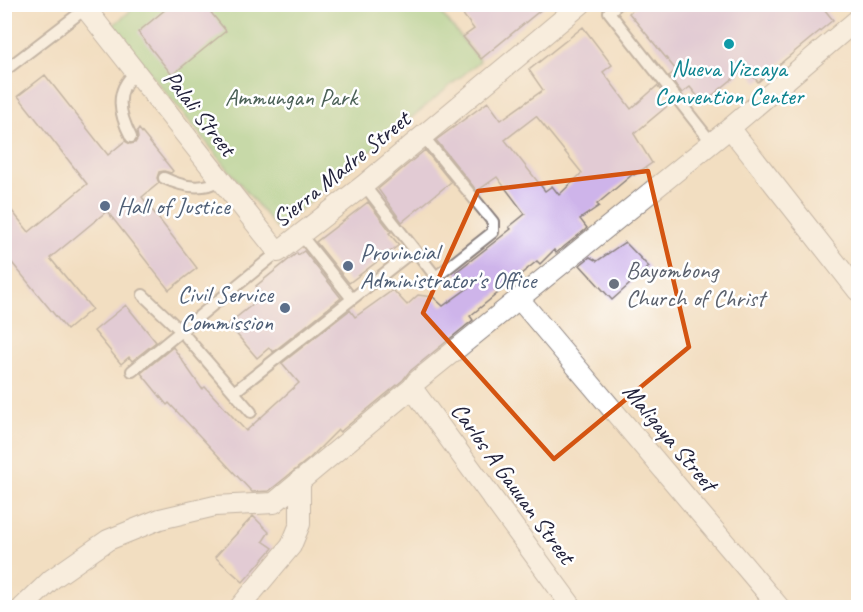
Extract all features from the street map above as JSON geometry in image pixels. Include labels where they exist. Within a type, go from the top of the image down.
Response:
[{"type":"street","name":"Sierra Madre Street","points":[[278,252],[364,185],[582,4]]},
{"type":"street","name":"Palali Street","points":[[86,6],[135,73],[278,252]]},
{"type":"street","points":[[22,608],[52,579],[108,540],[160,519],[215,506],[274,503],[412,388],[417,381],[520,300],[858,20]]},
{"type":"street","points":[[730,128],[858,291]]},
{"type":"street","name":"Maligaya Street","points":[[520,300],[780,608]]},
{"type":"street","name":"Carlos A Gauuan Street","points":[[412,388],[573,608]]},
{"type":"street","points":[[239,608],[291,546],[300,524],[300,480]]},
{"type":"lane","points":[[618,4],[609,12],[712,142]]},
{"type":"lane","points":[[4,71],[86,6]]},
{"type":"lane","points":[[130,137],[122,118],[120,105],[125,84],[135,73]]},
{"type":"lane","points":[[364,185],[436,277],[493,232],[495,228],[493,222],[423,136]]},
{"type":"lane","points":[[164,178],[181,185],[204,188],[220,180]]},
{"type":"lane","points":[[301,235],[352,299]]},
{"type":"lane","points":[[234,392],[414,250]]},
{"type":"lane","name":"Sierra Madre Street","points":[[132,371],[278,252]]},
{"type":"lane","points":[[143,295],[181,331],[251,412]]},
{"type":"highlighted area","points":[[648,171],[689,347],[554,459],[423,313],[478,191]]},
{"type":"green space","name":"Ammungan Park","points":[[138,5],[435,5],[480,61],[277,229],[112,26]]},
{"type":"building","points":[[172,4],[204,4],[226,31],[172,75],[138,32]]},
{"type":"building","points":[[455,4],[548,4],[481,59],[463,37],[474,29]]},
{"type":"building","name":"Nueva Vizcaya Convention Center","points":[[639,4],[820,4],[833,20],[758,82],[746,68],[703,103],[690,87],[682,93],[669,76],[676,70],[629,13]]},
{"type":"building","points":[[583,27],[612,65],[603,72],[631,109],[657,86],[671,103],[634,134],[652,163],[633,174],[597,204],[599,206],[580,219],[587,228],[585,230],[556,253],[554,250],[540,264],[537,261],[470,316],[473,320],[340,432],[338,430],[310,458],[269,491],[252,492],[169,403],[167,405],[141,373],[173,347],[202,389],[205,387],[246,431],[299,383],[282,363],[350,310],[355,317],[393,290],[407,305],[418,295],[433,297],[443,306],[468,288],[456,272],[511,229],[509,227],[525,214],[497,177],[477,191],[436,140],[488,102],[501,120],[543,90],[529,70]],"holes":[[[536,116],[582,173],[559,195],[552,186],[545,191],[505,140]]]},
{"type":"building","name":"Hall of Justice","points":[[45,75],[108,155],[125,141],[130,144],[135,143],[139,129],[173,171],[171,173],[159,172],[157,178],[159,183],[142,197],[197,268],[169,290],[107,211],[50,258],[92,309],[67,330],[4,253],[4,201],[29,232],[87,184],[18,96]]},
{"type":"building","points":[[425,150],[451,182],[402,222],[378,189]]},
{"type":"building","points":[[368,202],[399,245],[349,283],[316,242]]},
{"type":"building","name":"Bayombong Church of Christ","points":[[625,242],[649,267],[612,300],[580,265],[590,257],[597,261]]},
{"type":"building","points":[[304,251],[341,298],[273,352],[269,348],[257,358],[228,324],[263,296],[256,286],[297,253],[298,255]]},
{"type":"building","points":[[126,305],[156,342],[132,361],[129,357],[121,364],[94,331]]},
{"type":"building","points":[[253,516],[269,532],[263,541],[273,548],[243,582],[215,557]]},
{"type":"place","name":"Nueva Vizcaya Convention Center","points":[[729,44]]},
{"type":"place","name":"Hall of Justice","points":[[105,206]]},
{"type":"place","name":"Provincial Administrator's Office","points":[[348,266]]},
{"type":"place","name":"Bayombong Church of Christ","points":[[614,284]]},
{"type":"place","name":"Civil Service Commission","points":[[285,308]]}]
